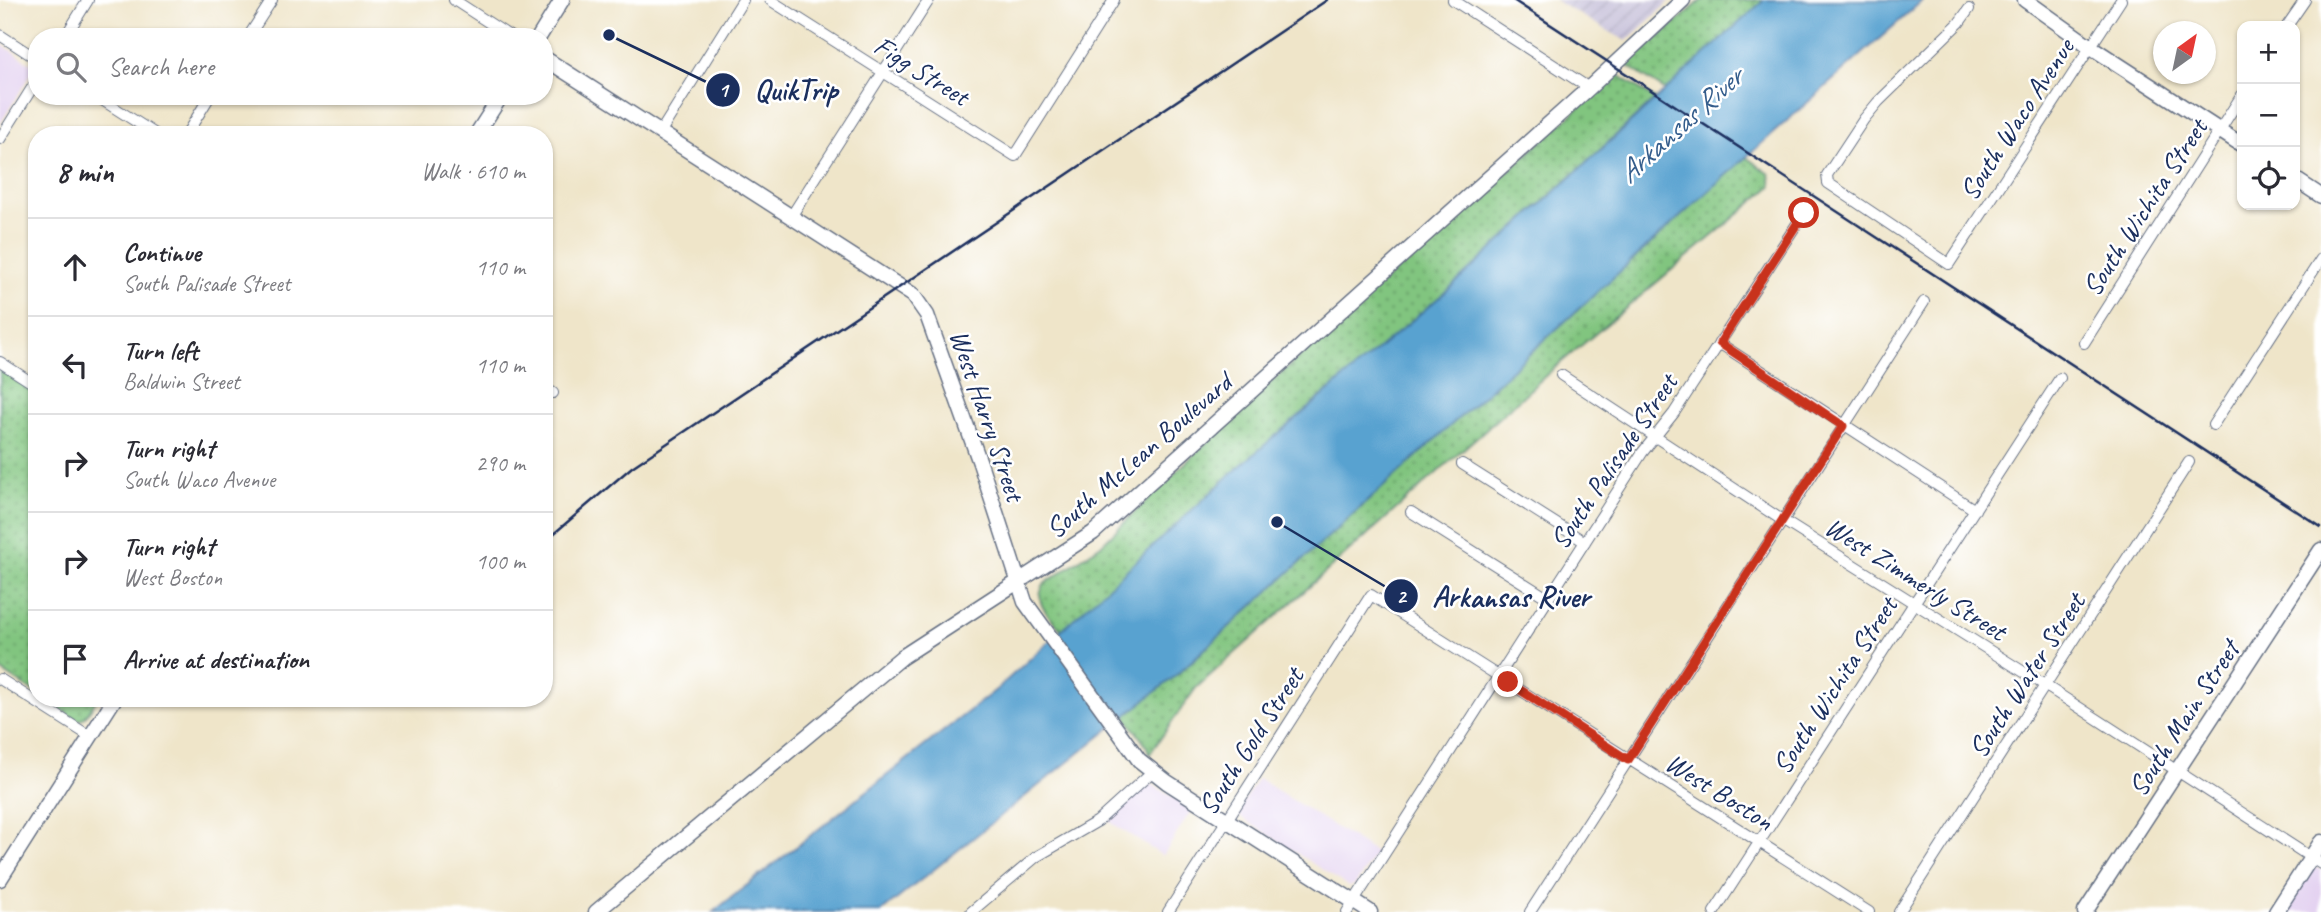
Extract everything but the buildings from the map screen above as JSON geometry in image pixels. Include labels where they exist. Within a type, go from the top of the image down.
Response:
[{"type":"street","points":[[71,28],[88,0]]},
{"type":"street","points":[[254,28],[272,0]]},
{"type":"street","points":[[454,0],[497,28]]},
{"type":"street","points":[[545,28],[562,0]]},
{"type":"street","points":[[661,131],[743,0]]},
{"type":"street","name":"Figg Street","points":[[770,0],[1015,156],[1114,0]]},
{"type":"street","points":[[792,215],[929,0]]},
{"type":"street","points":[[1453,0],[1589,88]]},
{"type":"street","name":"South McLean Boulevard","points":[[596,912],[902,657],[1093,533],[1589,88],[1683,0]]},
{"type":"street","points":[[2025,0],[2091,47],[2237,142]]},
{"type":"street","name":"South Waco Avenue","points":[[1969,9],[1959,23],[1878,102],[1827,175],[1828,183],[1949,264],[2121,0]]},
{"type":"street","points":[[2290,21],[2305,0]]},
{"type":"street","points":[[0,36],[28,53]]},
{"type":"street","name":"West Harry Street","points":[[553,64],[913,295],[927,315],[980,463],[1025,602],[1139,760],[1350,907],[1370,912]]},
{"type":"street","points":[[0,139],[28,94]]},
{"type":"street","name":"South Wichita Street","points":[[2084,343],[2237,103]]},
{"type":"street","points":[[110,105],[143,126]]},
{"type":"street","points":[[192,126],[204,105]]},
{"type":"street","points":[[482,126],[495,105]]},
{"type":"street","points":[[2300,182],[2321,196]]},
{"type":"street","name":"South Palisade Street","points":[[1350,907],[1642,453],[1674,413],[1804,213]]},
{"type":"street","points":[[2213,425],[2321,259]]},
{"type":"street","points":[[1530,912],[1924,302]]},
{"type":"street","points":[[1720,343],[1975,510]]},
{"type":"street","points":[[0,362],[28,377]]},
{"type":"street","name":"West Zimmerly Street","points":[[1561,374],[1782,520],[2046,686],[2316,861]]},
{"type":"street","name":"South Wichita Street","points":[[1714,912],[2060,379]]},
{"type":"street","name":"South Water Street","points":[[1904,910],[2189,462]]},
{"type":"street","points":[[1462,464],[1585,542]]},
{"type":"street","points":[[1411,512],[1549,599]]},
{"type":"street","name":"South Main Street","points":[[2085,912],[2321,550]]},
{"type":"street","name":"West Boston","points":[[1371,595],[1869,912]]},
{"type":"street","name":"South Gold Street","points":[[1168,912],[1371,595]]},
{"type":"street","points":[[0,679],[28,697]]},
{"type":"street","points":[[44,707],[91,737]]},
{"type":"street","points":[[0,879],[109,707]]},
{"type":"street","points":[[971,912],[1036,857],[1098,821],[1153,771]]},
{"type":"street","points":[[2276,912],[2316,861],[2321,842]]},
{"type":"shaded area","points":[[1554,0],[1671,0],[1626,41]]},
{"type":"shaded area","points":[[0,43],[28,62],[28,78],[0,124]]},
{"type":"shaded area","points":[[1258,778],[1376,853],[1356,884],[1349,887],[1239,816],[1237,813]]},
{"type":"shaded area","points":[[1151,784],[1192,809],[1163,856],[1107,820],[1146,785]]},
{"type":"shaded area","points":[[2309,868],[2321,870],[2321,912],[2280,912]]},
{"type":"green space","points":[[1702,0],[1764,0],[1666,91],[1626,65]]},
{"type":"green space","points":[[1617,74],[1655,99],[1449,289],[1240,466],[1062,631],[1041,604],[1044,584],[1101,545],[1222,426]]},
{"type":"green space","points":[[1746,157],[1770,174],[1772,186],[1552,370],[1196,688],[1149,755],[1147,747],[1125,716],[1175,676]]},
{"type":"green space","points":[[0,368],[28,386],[28,688],[0,670]]},
{"type":"green space","points":[[57,707],[92,707],[85,717],[75,719]]},
{"type":"water","points":[[1764,0],[1923,0],[1726,175],[1175,676],[881,912],[713,912],[997,689],[1240,466],[1449,289]]},
{"type":"railway","points":[[553,534],[632,467],[1327,0]]},
{"type":"railway","points":[[1513,0],[2321,527]]},
{"type":"place","name":"QuikTrip","points":[[609,35]]},
{"type":"place","name":"Arkansas River","points":[[1277,522]]},
{"type":"route","points":[[1508,682],[1628,760],[1843,426],[1720,343],[1804,213]]}]
